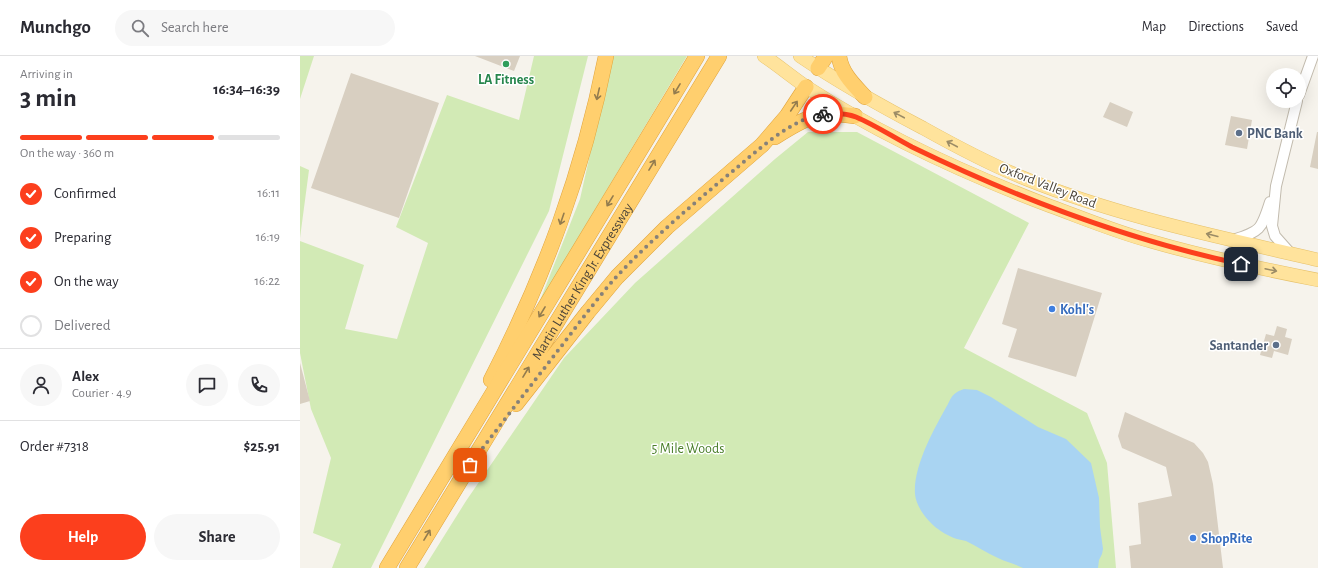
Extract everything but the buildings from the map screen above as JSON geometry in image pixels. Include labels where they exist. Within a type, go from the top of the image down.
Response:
[{"type":"highway","points":[[429,499],[513,336],[548,255],[580,165],[606,56]]},
{"type":"highway","name":"Martin Luther King Jr. Expressway","points":[[387,568],[697,56]]},
{"type":"highway","name":"Martin Luther King Jr. Expressway","points":[[407,568],[718,56]]},
{"type":"highway","points":[[839,56],[845,74],[865,96]]},
{"type":"highway","points":[[470,465],[572,332],[617,277],[667,227],[762,145],[787,116],[806,87]]},
{"type":"highway","points":[[762,145],[809,117],[835,113],[855,116]]},
{"type":"main road","name":"Oxford Valley Road","points":[[764,56],[806,87],[855,116],[909,145],[963,171],[1115,230],[1211,258],[1318,280]]},
{"type":"main road","name":"Oxford Valley Road","points":[[800,56],[822,62],[865,96],[972,154],[1027,180],[1095,204],[1161,223],[1318,260]]},
{"type":"main road","points":[[806,87],[822,62]]},
{"type":"street","points":[[1306,76],[1313,56],[1318,59]]},
{"type":"street","points":[[1233,240],[1253,233],[1260,228],[1267,213],[1276,186],[1295,108]]},
{"type":"street","points":[[1276,186],[1272,226],[1275,236],[1291,254]]},
{"type":"green space","points":[[300,56],[314,56],[300,99]]},
{"type":"green space","points":[[534,56],[588,56],[549,211],[371,568],[332,568],[341,544],[313,533],[331,458],[311,409],[300,353],[300,241],[364,265],[345,329],[397,339],[428,243],[396,227],[447,95],[519,120]]},
{"type":"green space","points":[[612,56],[687,56],[539,303],[580,199]]},
{"type":"green space","name":"5 Mile Woods","points":[[808,132],[857,132],[1029,223],[964,348],[1087,413],[1107,463],[1116,568],[424,568],[466,501],[564,358],[635,283],[775,159]]},
{"type":"green space","points":[[300,166],[309,170],[300,238]]},
{"type":"water","points":[[964,389],[977,390],[991,397],[1038,427],[1066,439],[1091,463],[1099,498],[1100,527],[1103,549],[1098,568],[1023,568],[998,558],[966,541],[950,536],[934,526],[923,514],[915,494],[917,471],[931,435],[951,398],[954,394]]},
{"type":"way so far","points":[[470,465],[588,312],[617,277],[650,243],[762,145],[801,121],[809,117],[823,114]]},
{"type":"place","name":"LA Fitness","points":[[506,64]]},
{"type":"place","name":"PNC Bank","points":[[1239,133]]},
{"type":"place","name":"Kohl's","points":[[1052,309]]},
{"type":"place","name":"Santander","points":[[1276,345]]},
{"type":"place","name":"ShopRite","points":[[1193,538]]},
{"type":"route","points":[[823,114],[835,113],[855,116],[909,145],[963,171],[1115,230],[1195,254],[1241,264]]}]
